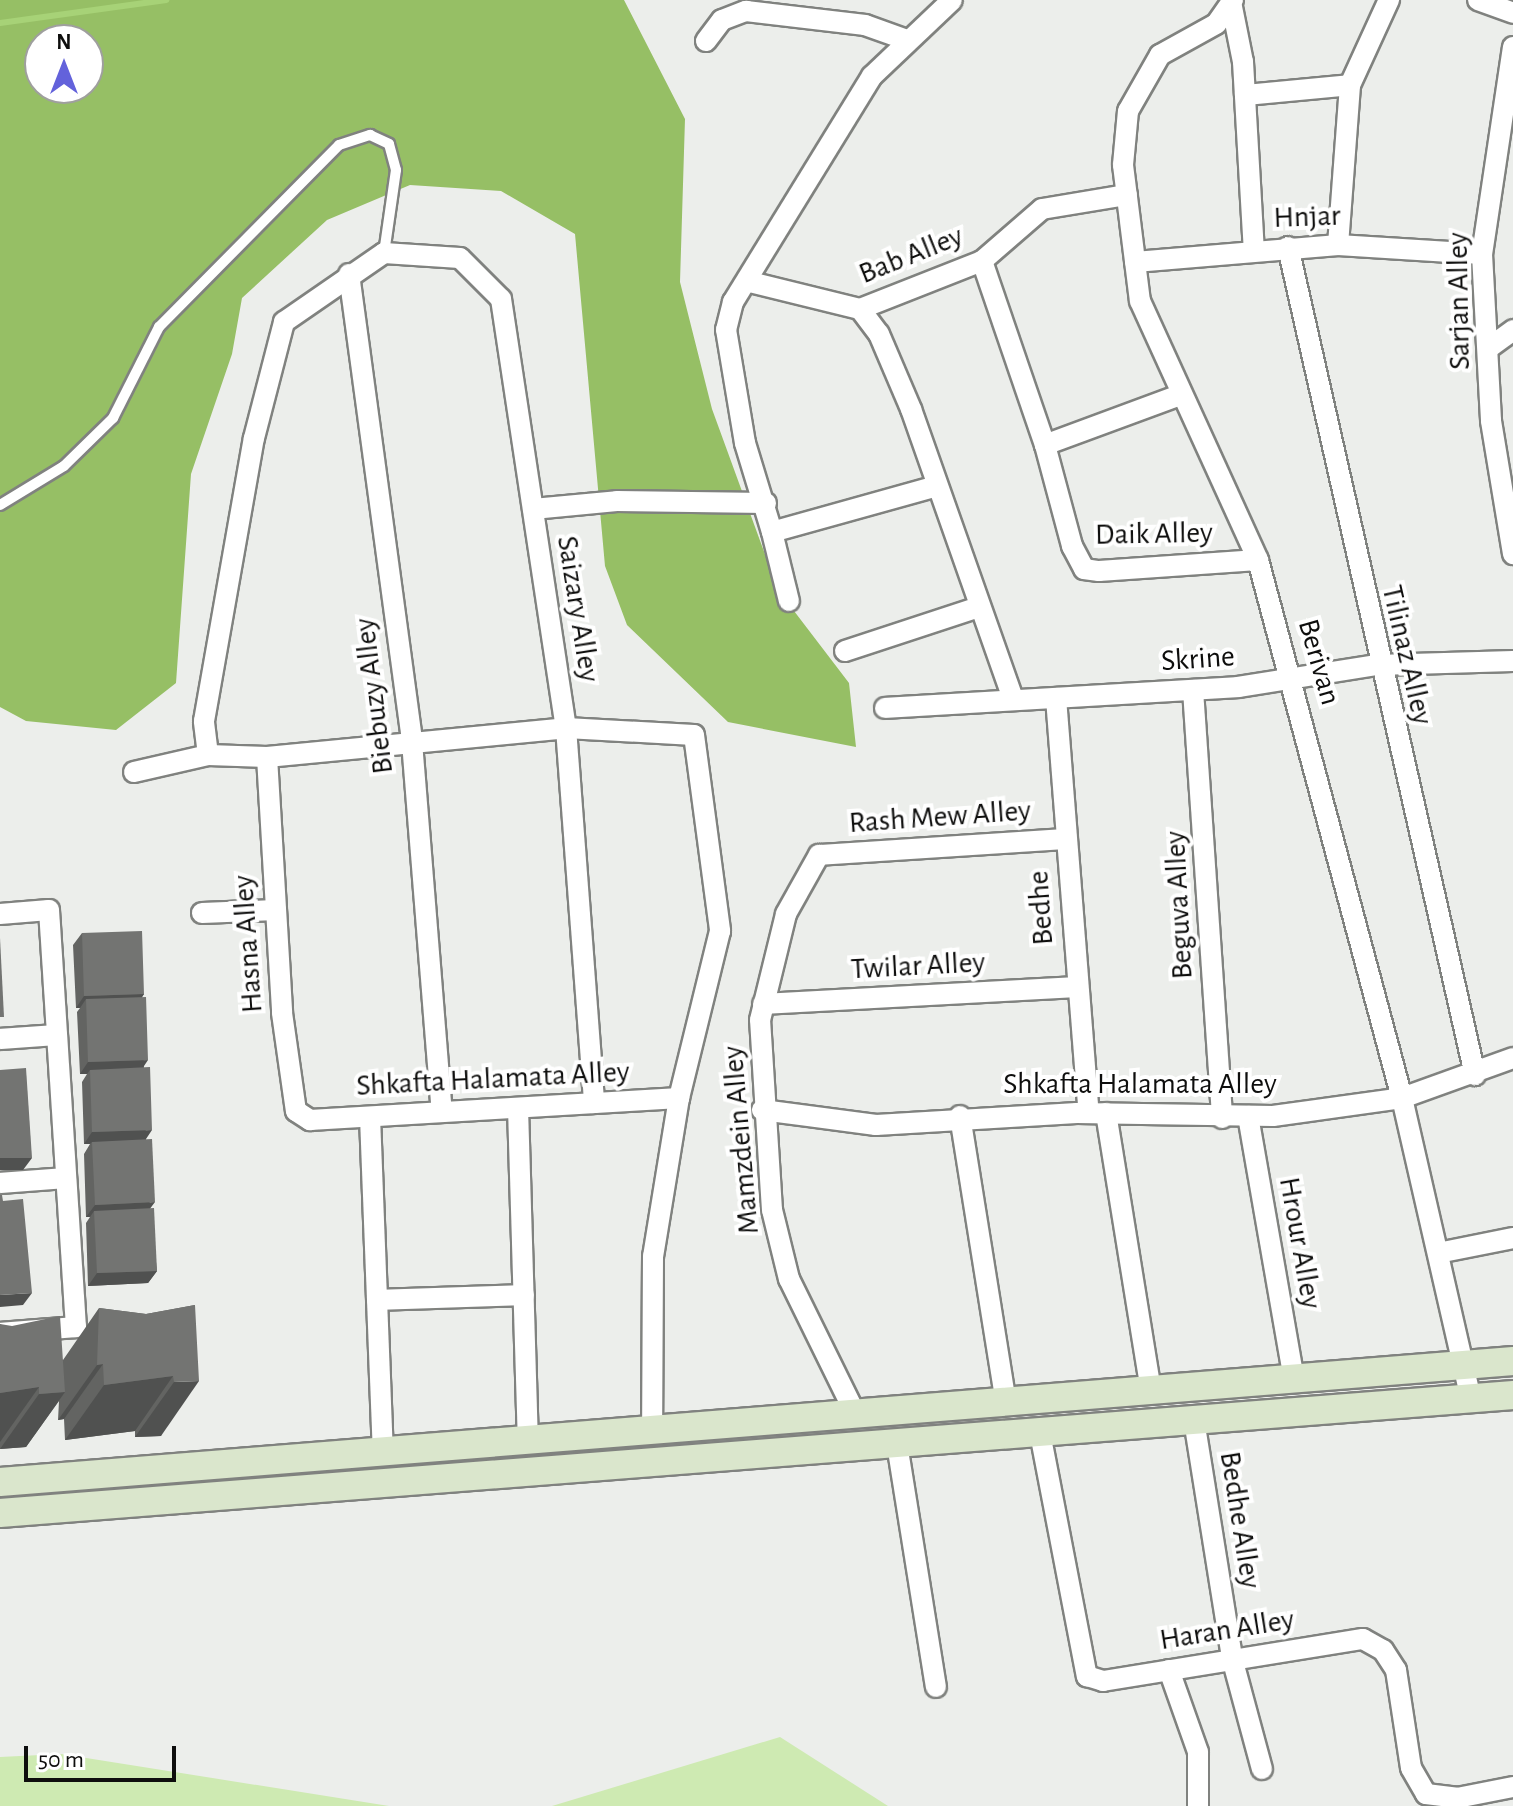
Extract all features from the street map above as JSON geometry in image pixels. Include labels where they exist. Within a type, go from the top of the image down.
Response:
[{"type":"street","points":[[789,601],[766,503],[745,443],[726,330],[733,302],[750,282],[872,76],[907,40],[935,23],[952,0]]},
{"type":"street","points":[[1338,245],[1350,85],[1389,0]]},
{"type":"street","points":[[1478,0],[1513,13]]},
{"type":"street","points":[[1232,3],[1245,95],[1254,250]]},
{"type":"street","name":"Berivan","points":[[1232,3],[1216,24],[1160,55],[1136,85],[1127,125],[1127,195],[1140,301],[1180,395],[1258,560],[1293,681],[1402,1098],[1471,1399]]},
{"type":"street","points":[[706,41],[722,20],[769,6],[865,25],[907,40]]},
{"type":"street","name":"Sarjan Alley","points":[[1513,47],[1482,254],[1490,347],[1491,421],[1513,554]]},
{"type":"street","points":[[1245,95],[1350,85]]},
{"type":"street","name":"Bab Alley","points":[[750,282],[860,309],[982,261],[1042,209],[1127,195]]},
{"type":"street","name":"Hnjar","points":[[1135,262],[1338,245],[1482,254]]},
{"type":"street","name":"Tilinaz Alley","points":[[1288,247],[1377,665],[1475,1075]]},
{"type":"street","points":[[208,755],[207,706],[254,438],[284,322],[349,274],[384,253]]},
{"type":"street","name":"Saizary Alley","points":[[384,253],[460,258],[501,299],[566,728],[594,1103]]},
{"type":"street","name":"Daik Alley","points":[[982,261],[1084,569],[1258,560]]},
{"type":"street","name":"Biebuzy Alley","points":[[349,274],[412,742],[442,1112]]},
{"type":"street","points":[[860,309],[879,334],[1013,698]]},
{"type":"street","points":[[1490,347],[1513,330]]},
{"type":"street","points":[[1045,445],[1180,395]]},
{"type":"street","points":[[772,532],[937,486]]},
{"type":"street","points":[[533,509],[617,501],[766,503]]},
{"type":"street","points":[[845,651],[979,607]]},
{"type":"street","name":"Skrine","points":[[885,708],[1013,698],[1193,690],[1293,681],[1377,665],[1513,661]]},
{"type":"street","name":"Beguva Alley","points":[[1193,690],[1222,1118]]},
{"type":"street","name":"Bedhe","points":[[1056,698],[1077,987],[1098,1113]]},
{"type":"street","points":[[134,772],[208,755],[267,757],[566,728],[694,735],[720,931],[679,1098],[653,1256],[652,1432]]},
{"type":"street","name":"Hasna Alley","points":[[267,757],[290,1088],[296,1111],[310,1120]]},
{"type":"street","name":"Rash Mew Alley","points":[[819,855],[1066,839]]},
{"type":"street","name":"Mamzdein Alley","points":[[819,855],[786,914],[763,1004],[762,1110],[772,1210],[789,1279],[856,1415]]},
{"type":"street","points":[[0,914],[49,910],[76,1327],[0,1333]]},
{"type":"street","points":[[202,913],[276,910]]},
{"type":"street","name":"Twilar Alley","points":[[763,1004],[1077,987]]},
{"type":"street","points":[[0,1039],[57,1035]]},
{"type":"street","name":"Shkafta Halamata Alley","points":[[762,1110],[876,1125],[960,1116],[1098,1113],[1222,1118],[1402,1098],[1512,1062]]},
{"type":"street","name":"Shkafta Halamata Alley","points":[[310,1120],[679,1098]]},
{"type":"street","points":[[518,1108],[528,1442]]},
{"type":"street","points":[[1098,1113],[1151,1391]]},
{"type":"street","points":[[960,1116],[1006,1402]]},
{"type":"street","name":"Hrour Alley","points":[[1248,1116],[1294,1379]]},
{"type":"street","points":[[370,1117],[383,1453]]},
{"type":"street","points":[[0,1183],[66,1178]]},
{"type":"street","points":[[1438,1253],[1513,1238]]},
{"type":"street","points":[[377,1300],[524,1295]]},
{"type":"street","points":[[0,1482],[1513,1361]]},
{"type":"street","points":[[0,1513],[1513,1395]]},
{"type":"street","name":"Bedhe Alley","points":[[1194,1420],[1232,1658],[1262,1769]]},
{"type":"street","name":"Haran Alley","points":[[1040,1433],[1080,1663],[1087,1676],[1103,1681],[1363,1639],[1383,1650],[1396,1670],[1411,1768],[1426,1794],[1457,1798],[1513,1787]]},
{"type":"street","points":[[897,1444],[936,1687]]},
{"type":"street","points":[[1169,1670],[1198,1752],[1198,1806]]},
{"type":"lane","points":[[0,505],[64,466],[113,418],[159,327],[339,145],[370,135],[389,144],[396,170],[384,253]]},
{"type":"green space","points":[[0,0],[624,0],[685,119],[680,282],[712,409],[778,590],[849,683],[856,747],[728,722],[627,625],[605,566],[575,234],[501,191],[410,185],[327,220],[242,298],[232,354],[191,474],[176,683],[116,730],[26,721],[0,707]]},
{"type":"green space","points":[[780,1737],[888,1806],[552,1806]]},
{"type":"green space","points":[[61,1754],[389,1806],[0,1806],[0,1757]]},
{"type":"building","points":[[142,931],[144,994],[84,996],[82,933]]},
{"type":"building","points":[[0,938],[4,1017],[0,1017]]},
{"type":"building","points":[[146,997],[148,1060],[88,1062],[86,999]]},
{"type":"building","points":[[150,1067],[152,1130],[92,1132],[90,1070]]},
{"type":"building","points":[[26,1068],[32,1158],[0,1158],[0,1070]]},
{"type":"building","points":[[152,1139],[155,1202],[95,1205],[92,1142]]},
{"type":"building","points":[[0,1195],[3,1201],[23,1199],[32,1293],[0,1295]]},
{"type":"building","points":[[154,1208],[157,1271],[97,1273],[94,1211]]},
{"type":"building","points":[[195,1305],[199,1381],[174,1382],[173,1376],[104,1385],[103,1364],[97,1365],[99,1308],[146,1314]]},
{"type":"building","points":[[60,1316],[65,1392],[39,1394],[39,1387],[0,1393],[0,1324],[12,1326]]},
{"type":"waterway","points":[[0,23],[166,0]]}]
